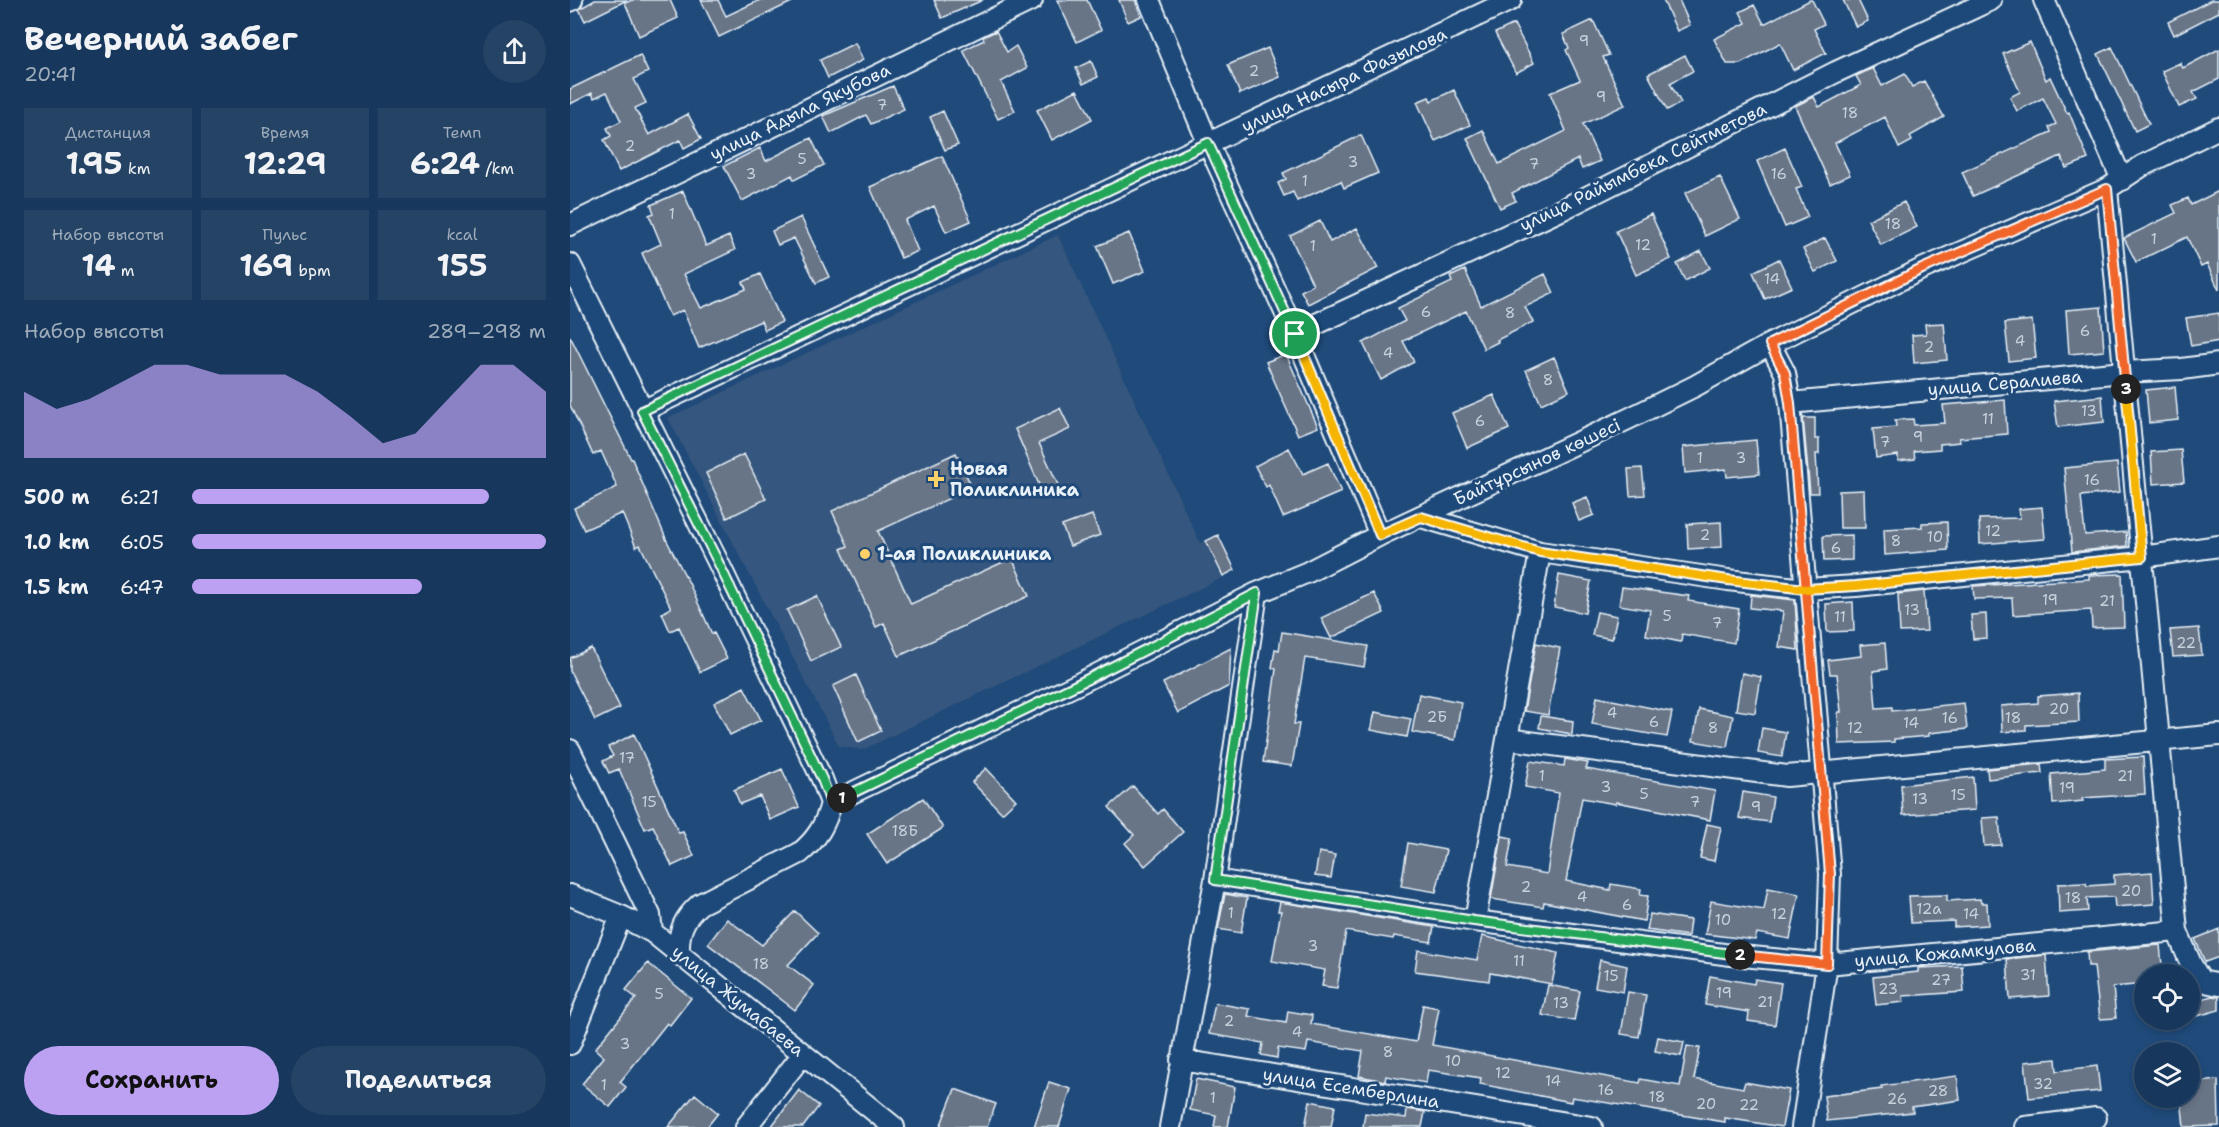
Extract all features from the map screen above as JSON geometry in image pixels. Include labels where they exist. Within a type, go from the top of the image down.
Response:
[{"type":"street","name":"улица Адыла Якубова","points":[[570,225],[1032,0]]},
{"type":"street","points":[[1149,0],[1208,143],[1295,334],[1380,535]]},
{"type":"street","name":"улица Насыра Фазылова","points":[[642,411],[1511,0]]},
{"type":"street","name":"улица Райымбека Сейтметова","points":[[1295,334],[1563,208],[1836,72],[1991,0]]},
{"type":"street","points":[[2044,0],[2114,184],[2124,372],[2177,931],[2201,981],[2219,985]]},
{"type":"street","name":"Байтұрсынов көшесі","points":[[831,803],[1068,689],[1257,593],[1308,572],[1380,535],[1647,410],[1770,344],[1922,269],[2114,184],[2142,166],[2219,128]]},
{"type":"street","points":[[570,264],[728,582],[822,779],[831,803],[823,828],[811,844],[800,853],[700,904],[691,912],[681,926],[679,953]]},
{"type":"street","points":[[1770,344],[1785,373],[1790,403],[1830,874],[1827,964],[1802,1127]]},
{"type":"street","name":"улица Сералиева","points":[[1790,403],[2219,364]]},
{"type":"street","points":[[1421,517],[1540,552],[1805,589],[1856,586],[2142,557],[2219,546]]},
{"type":"street","points":[[1474,921],[1540,552]]},
{"type":"street","points":[[1170,1127],[1215,880],[1257,593]]},
{"type":"street","points":[[1507,739],[1787,776],[2219,735]]},
{"type":"street","points":[[570,750],[650,915],[652,932]]},
{"type":"street","name":"улица Кожамкулова","points":[[1215,880],[1474,921],[1731,955],[1827,964],[2177,931]]},
{"type":"street","name":"улица Жумабаева","points":[[570,895],[621,916],[652,932],[894,1127]]},
{"type":"street","points":[[570,1044],[621,916]]},
{"type":"street","points":[[746,1127],[803,1054]]},
{"type":"street","name":"улица Есемберлина","points":[[1181,1060],[1592,1127]]},
{"type":"street","points":[[2025,1127],[2096,1118]]},
{"type":"shaded area","name":"Новая Поликлиника","points":[[1058,235],[1200,543],[1205,541],[1222,578],[862,750],[839,746],[668,418]]},
{"type":"building","points":[[595,0],[627,0],[585,21],[579,9]]},
{"type":"building","points":[[632,0],[670,0],[678,18],[639,36],[625,3]]},
{"type":"building","points":[[701,0],[718,0],[726,16],[760,0],[796,0],[719,37]]},
{"type":"building","points":[[934,0],[983,0],[942,18]]},
{"type":"building","points":[[1057,0],[1087,0],[1101,30],[1077,42]]},
{"type":"building","points":[[1119,0],[1135,0],[1141,16],[1128,22]]},
{"type":"building","points":[[1663,0],[1679,0],[1690,25],[1677,31]]},
{"type":"building","points":[[1810,0],[1824,24],[1814,29],[1826,53],[1793,70],[1780,43],[1740,64],[1727,64],[1714,39],[1746,23],[1740,12],[1754,5],[1764,24]]},
{"type":"building","points":[[1843,0],[1858,0],[1868,21],[1856,27]]},
{"type":"building","points":[[2211,0],[2219,0],[2219,12],[2174,35],[2168,22]]},
{"type":"building","points":[[1593,20],[1609,55],[1603,57],[1625,105],[1583,124],[1600,161],[1582,169],[1578,159],[1512,193],[1516,201],[1500,208],[1467,138],[1483,130],[1499,164],[1566,131],[1550,93],[1580,80],[1566,50],[1569,48],[1563,34]]},
{"type":"building","points":[[1514,24],[1534,63],[1516,73],[1495,33]]},
{"type":"building","points":[[996,31],[1007,52],[1016,46],[1027,68],[1001,82],[1015,111],[998,119],[963,50],[984,40],[983,37]]},
{"type":"building","points":[[2030,42],[2046,80],[2050,77],[2067,113],[2069,112],[2088,159],[2066,168],[2061,156],[1973,196],[1962,172],[2051,132],[2049,127],[2056,124],[2043,98],[2017,111],[2010,97],[2020,92],[2003,54]]},
{"type":"building","points":[[855,43],[863,60],[828,78],[820,60]]},
{"type":"building","points":[[2112,47],[2149,124],[2135,131],[2098,54]]},
{"type":"building","points":[[1268,48],[1280,77],[1240,94],[1228,65]]},
{"type":"building","points":[[2219,49],[2219,79],[2193,92],[2197,99],[2179,107],[2162,71],[2180,63],[2183,68]]},
{"type":"building","points":[[640,55],[648,72],[634,79],[646,103],[635,108],[649,135],[688,114],[701,139],[684,148],[680,140],[619,171],[604,140],[611,136],[607,128],[621,121],[607,92],[594,98],[592,93],[570,104],[570,89]]},
{"type":"building","points":[[1685,55],[1693,71],[1670,83],[1681,103],[1667,110],[1648,74]]},
{"type":"building","points":[[1091,61],[1098,77],[1083,84],[1076,68]]},
{"type":"building","points":[[1873,68],[1882,86],[1905,74],[1912,87],[1924,81],[1944,117],[1910,136],[1912,141],[1899,148],[1885,117],[1835,143],[1850,175],[1830,184],[1795,106],[1814,97],[1819,107],[1861,85],[1856,76]]},
{"type":"building","points":[[893,86],[904,109],[871,124],[866,115],[831,133],[823,116]]},
{"type":"building","points":[[1077,90],[1092,119],[1052,140],[1037,110]]},
{"type":"building","points":[[1454,90],[1470,125],[1435,141],[1417,102],[1429,97],[1431,101]]},
{"type":"building","points":[[943,111],[958,145],[945,150],[930,117]]},
{"type":"building","points":[[1361,135],[1378,173],[1344,188],[1341,181],[1297,201],[1293,192],[1284,196],[1278,183],[1286,179],[1283,173]]},
{"type":"building","points":[[811,138],[824,165],[794,180],[792,175],[742,201],[724,166],[760,148],[766,161]]},
{"type":"building","points":[[1785,148],[1802,187],[1796,189],[1808,217],[1785,227],[1757,161]]},
{"type":"building","points":[[942,156],[971,221],[946,232],[934,206],[905,220],[918,251],[901,258],[870,187]]},
{"type":"building","points":[[1720,177],[1740,219],[1705,236],[1685,193]]},
{"type":"building","points":[[683,191],[706,246],[729,236],[735,250],[684,274],[701,308],[746,289],[743,282],[760,274],[782,322],[765,330],[761,321],[699,348],[683,310],[670,316],[642,253],[661,244],[649,215],[654,213],[651,205]]},
{"type":"building","points":[[2219,191],[2219,290],[2207,264],[2201,267],[2187,237],[2136,262],[2124,238],[2176,213],[2172,205],[2188,198],[2191,205]]},
{"type":"building","points":[[1904,202],[1917,227],[1881,245],[1868,220]]},
{"type":"building","points":[[1651,214],[1671,259],[1636,275],[1616,231]]},
{"type":"building","points":[[801,217],[829,277],[816,283],[794,238],[778,245],[772,231]]},
{"type":"building","points":[[1320,221],[1330,242],[1357,228],[1378,268],[1308,304],[1301,291],[1313,285],[1290,236]]},
{"type":"building","points":[[1129,233],[1145,271],[1113,284],[1097,246]]},
{"type":"building","points":[[1825,238],[1837,261],[1815,272],[1803,249]]},
{"type":"building","points":[[1701,251],[1710,268],[1685,281],[1677,264]]},
{"type":"building","points":[[1779,259],[1792,287],[1765,299],[1753,272]]},
{"type":"building","points":[[1465,270],[1481,306],[1545,274],[1554,293],[1525,307],[1533,322],[1484,349],[1466,311],[1403,341],[1414,362],[1381,380],[1363,343],[1405,321],[1398,308],[1452,282],[1450,277]]},
{"type":"building","points":[[2101,307],[2104,351],[2069,354],[2066,310]]},
{"type":"building","points":[[2219,313],[2219,341],[2191,346],[2186,318]]},
{"type":"building","points":[[2032,320],[2036,358],[2009,361],[2005,323]]},
{"type":"building","points":[[1944,323],[1947,360],[1914,363],[1912,335],[1926,334],[1925,324]]},
{"type":"building","points":[[570,336],[632,459],[667,541],[712,634],[714,633],[727,659],[700,672],[679,627],[670,631],[662,613],[671,608],[640,545],[636,547],[622,513],[584,530],[574,508],[617,487],[601,451],[593,455],[570,405]]},
{"type":"building","points":[[1286,354],[1318,427],[1298,435],[1266,362]]},
{"type":"building","points":[[1554,357],[1569,391],[1541,404],[1526,370]]},
{"type":"building","points":[[2175,387],[2178,420],[2149,423],[2146,390]]},
{"type":"building","points":[[1494,395],[1509,429],[1467,448],[1452,413]]},
{"type":"building","points":[[2102,396],[2104,422],[2058,427],[2054,401]]},
{"type":"building","points":[[2005,400],[2007,434],[1959,438],[1960,442],[1940,444],[1940,449],[1914,451],[1915,459],[1898,461],[1898,455],[1876,458],[1873,429],[1896,427],[1895,420],[1913,419],[1914,425],[1945,423],[1943,405]]},
{"type":"building","points":[[1060,408],[1070,429],[1039,443],[1060,489],[1044,496],[1015,429]]},
{"type":"building","points":[[1803,418],[1815,418],[1815,439],[1819,439],[1819,454],[1816,454],[1818,493],[1810,493]]},
{"type":"building","points":[[1756,440],[1759,474],[1727,477],[1726,469],[1685,473],[1683,447]]},
{"type":"building","points":[[1289,448],[1303,474],[1328,463],[1341,492],[1283,517],[1269,485],[1266,487],[1255,466]]},
{"type":"building","points":[[2181,450],[2184,482],[2153,484],[2151,452]]},
{"type":"building","name":"1-ая Поликлиника","points":[[956,453],[972,488],[878,531],[911,604],[1012,558],[1029,596],[899,656],[884,623],[876,627],[841,549],[848,546],[832,511]]},
{"type":"building","points":[[744,454],[766,499],[727,518],[706,473]]},
{"type":"building","points":[[2117,463],[2120,492],[2081,496],[2085,535],[2126,532],[2127,546],[2072,552],[2064,468]]},
{"type":"building","points":[[1642,468],[1645,495],[1630,496],[1628,469]]},
{"type":"building","points":[[1864,490],[1865,528],[1840,528],[1839,491]]},
{"type":"building","points":[[1587,497],[1594,515],[1579,521],[1572,503]]},
{"type":"building","points":[[2042,507],[2045,539],[1980,544],[1979,519],[2020,518],[2019,509]]},
{"type":"building","points":[[1092,515],[1100,535],[1070,546],[1062,526]]},
{"type":"building","points":[[1721,522],[1722,547],[1688,549],[1687,524]]},
{"type":"building","points":[[1947,522],[1948,550],[1885,555],[1884,529],[1922,527],[1922,523]]},
{"type":"building","points":[[1218,535],[1235,570],[1223,576],[1206,541]]},
{"type":"building","points":[[1852,535],[1852,560],[1824,561],[1823,536]]},
{"type":"building","points":[[2122,574],[2124,627],[2092,628],[2091,610],[2013,615],[2012,598],[1974,599],[1973,586],[2089,579],[2089,575]]},
{"type":"building","points":[[1559,575],[1591,581],[1585,613],[1554,607]]},
{"type":"building","points":[[1622,587],[1689,596],[1688,601],[1739,609],[1734,643],[1682,634],[1681,642],[1646,635],[1650,610],[1619,605]]},
{"type":"building","points":[[1924,591],[1927,631],[1900,632],[1898,594]]},
{"type":"building","points":[[1374,593],[1384,613],[1331,638],[1321,618]]},
{"type":"building","points":[[1751,595],[1795,600],[1798,650],[1779,647],[1783,611],[1750,608]]},
{"type":"building","points":[[817,596],[841,647],[811,661],[787,610]]},
{"type":"building","points":[[1853,602],[1854,631],[1827,632],[1826,604]]},
{"type":"building","points":[[1597,612],[1617,616],[1612,639],[1592,635]]},
{"type":"building","points":[[1986,614],[1987,638],[1973,639],[1971,615]]},
{"type":"building","points":[[2199,628],[2202,655],[2173,657],[2170,630]]},
{"type":"building","points":[[1282,632],[1368,646],[1364,667],[1305,658],[1294,724],[1299,724],[1292,766],[1263,762],[1276,669],[1272,668],[1275,649],[1279,650]]},
{"type":"building","points":[[1536,643],[1560,648],[1548,715],[1524,711]]},
{"type":"building","points":[[1885,643],[1887,669],[1873,671],[1876,708],[1892,707],[1892,711],[1964,703],[1967,729],[1894,739],[1894,742],[1839,744],[1838,712],[1841,712],[1837,674],[1830,674],[1828,660],[1861,656],[1860,645]]},
{"type":"building","points":[[591,648],[620,708],[595,720],[570,671],[570,658]]},
{"type":"building","points":[[1231,648],[1229,686],[1178,713],[1163,683]]},
{"type":"building","points":[[1742,673],[1761,677],[1755,713],[1736,710]]},
{"type":"building","points":[[856,675],[881,731],[858,742],[833,686]]},
{"type":"building","points":[[744,687],[761,720],[730,735],[714,703]]},
{"type":"building","points":[[2078,693],[2079,722],[2026,725],[2026,730],[2002,732],[2001,706],[2038,703],[2038,696]]},
{"type":"building","points":[[1419,694],[1461,702],[1455,740],[1412,732]]},
{"type":"building","points":[[1597,697],[1672,712],[1667,737],[1592,724]]},
{"type":"building","points":[[1699,709],[1733,716],[1727,747],[1693,741]]},
{"type":"building","points":[[1375,712],[1411,719],[1407,737],[1371,730]]},
{"type":"building","points":[[1541,716],[1573,721],[1572,734],[1539,728]]},
{"type":"building","points":[[1762,728],[1786,732],[1782,757],[1758,753]]},
{"type":"building","points":[[634,734],[679,833],[683,832],[694,856],[672,866],[653,826],[645,829],[619,769],[609,773],[603,761],[613,756],[608,747]]},
{"type":"building","points":[[2143,757],[2145,794],[2082,798],[2083,801],[2053,804],[2051,774],[2105,769],[2105,759]]},
{"type":"building","points":[[1565,759],[1588,763],[1586,769],[1715,791],[1710,820],[1616,802],[1616,804],[1582,798],[1566,881],[1610,890],[1611,884],[1641,889],[1640,895],[1648,896],[1644,921],[1544,902],[1543,907],[1491,899],[1502,836],[1512,838],[1507,867],[1547,874],[1559,793],[1525,787],[1530,761],[1564,766]]},
{"type":"building","points":[[2041,764],[2042,773],[1988,779],[1987,769]]},
{"type":"building","points":[[986,768],[1016,800],[1002,813],[972,782]]},
{"type":"building","points":[[782,769],[799,807],[770,820],[760,796],[740,804],[734,790]]},
{"type":"building","points":[[1973,777],[1975,810],[1903,815],[1901,785]]},
{"type":"building","points":[[1133,786],[1158,814],[1163,809],[1183,832],[1145,866],[1125,843],[1134,835],[1109,807]]},
{"type":"building","points":[[1743,792],[1773,797],[1769,822],[1739,818]]},
{"type":"building","points":[[923,798],[943,828],[887,864],[867,834]]},
{"type":"building","points":[[1999,817],[2001,845],[1984,846],[1982,818]]},
{"type":"building","points":[[1707,824],[1721,827],[1714,861],[1700,858]]},
{"type":"building","points":[[1408,843],[1446,850],[1436,892],[1401,886]]},
{"type":"building","points":[[1319,852],[1335,855],[1331,878],[1315,876]]},
{"type":"building","points":[[2152,872],[2154,904],[2115,907],[2114,897],[2087,898],[2088,911],[2059,913],[2058,884],[2086,883],[2087,886],[2114,884],[2114,875]]},
{"type":"building","points":[[1768,888],[1799,894],[1790,939],[1757,933],[1755,940],[1705,934],[1711,901],[1764,910]]},
{"type":"building","points":[[1225,894],[1247,898],[1241,933],[1218,929]]},
{"type":"building","points":[[1947,895],[1947,901],[1980,899],[1981,903],[1987,903],[1988,925],[1954,927],[1954,921],[1911,923],[1909,896]]},
{"type":"building","points":[[1280,902],[1434,927],[1431,942],[1394,936],[1393,939],[1346,931],[1337,988],[1322,986],[1325,970],[1272,961],[1281,911],[1278,911]]},
{"type":"building","points":[[795,911],[818,933],[788,965],[814,985],[795,1010],[708,944],[727,919],[762,945]]},
{"type":"building","points":[[1650,914],[1690,920],[1688,936],[1647,930]]},
{"type":"building","points":[[2219,929],[2219,957],[2205,962],[2195,939]]},
{"type":"building","points":[[1482,936],[1558,953],[1552,984],[1490,973],[1489,981],[1415,971],[1418,950],[1477,960]]},
{"type":"building","points":[[2160,945],[2162,964],[2134,964],[2134,985],[2113,987],[2116,1018],[2100,1019],[2094,966],[2088,966],[2087,952]]},
{"type":"building","points":[[2046,955],[2049,996],[2010,999],[2007,959]]},
{"type":"building","points":[[1600,960],[1627,966],[1623,992],[1595,987]]},
{"type":"building","points":[[648,963],[691,998],[670,1025],[667,1023],[620,1082],[626,1087],[610,1107],[582,1084],[604,1057],[595,1049],[636,998],[626,990]]},
{"type":"building","points":[[1962,966],[1964,992],[1903,996],[1904,1002],[1876,1005],[1873,977],[1918,972],[1918,968]]},
{"type":"building","points":[[1710,976],[1754,984],[1755,979],[1781,983],[1775,1025],[1748,1021],[1749,1012],[1705,1005]]},
{"type":"building","points":[[1548,985],[1580,991],[1574,1021],[1542,1015]]},
{"type":"building","points":[[1628,992],[1646,995],[1639,1037],[1621,1034]]},
{"type":"building","points":[[2212,996],[2219,997],[2219,1010],[2200,1015],[2200,999]]},
{"type":"building","points":[[1215,1003],[1250,1009],[1248,1016],[1286,1023],[1288,1011],[1312,1015],[1311,1024],[1416,1042],[1423,1005],[1439,1008],[1432,1045],[1640,1083],[1641,1079],[1680,1086],[1687,1046],[1700,1048],[1694,1079],[1743,1088],[1745,1082],[1789,1090],[1782,1127],[1725,1118],[1725,1122],[1572,1097],[1571,1102],[1480,1084],[1481,1078],[1428,1070],[1426,1083],[1386,1076],[1385,1081],[1359,1076],[1363,1051],[1308,1042],[1306,1052],[1278,1048],[1277,1058],[1261,1055],[1263,1043],[1209,1034]]},
{"type":"building","points":[[1658,1037],[1684,1042],[1681,1056],[1655,1051]]},
{"type":"building","points":[[2056,1059],[2057,1071],[2097,1066],[2100,1091],[2029,1098],[2025,1062]]},
{"type":"building","points":[[1957,1076],[1960,1100],[1912,1107],[1913,1112],[1827,1121],[1824,1096]]},
{"type":"building","points":[[1196,1079],[1235,1087],[1228,1127],[1214,1127],[1216,1115],[1190,1110]]},
{"type":"building","points":[[2218,1080],[2219,1126],[2184,1127],[2182,1108],[2200,1108],[2200,1082]]},
{"type":"building","points":[[1049,1082],[1071,1089],[1059,1127],[1034,1127]]},
{"type":"building","points":[[955,1089],[996,1104],[987,1127],[940,1127]]},
{"type":"building","points":[[799,1090],[819,1106],[803,1127],[771,1127]]},
{"type":"building","points":[[695,1094],[718,1113],[707,1127],[668,1127]]},
{"type":"building","points":[[1310,1101],[1335,1106],[1331,1127],[1305,1127]]},
{"type":"building","points":[[1407,1109],[1425,1112],[1422,1127],[1363,1127],[1365,1113],[1406,1118]]},
{"type":"place","name":"Новая Поликлиника","points":[[936,479]]},
{"type":"place","name":"1-ая Поликлиника","points":[[865,554]]},
{"type":"route","points":[[1295,334],[1208,143],[642,411],[718,562],[822,779],[831,803],[888,778],[1257,593],[1215,880],[1474,921],[1731,955],[1827,964],[1830,874],[1805,589],[1790,403],[1785,373],[1770,344],[1922,269],[2107,189],[2142,557],[1856,586],[1805,589],[1540,552],[1421,517],[1380,535],[1295,334]]}]
